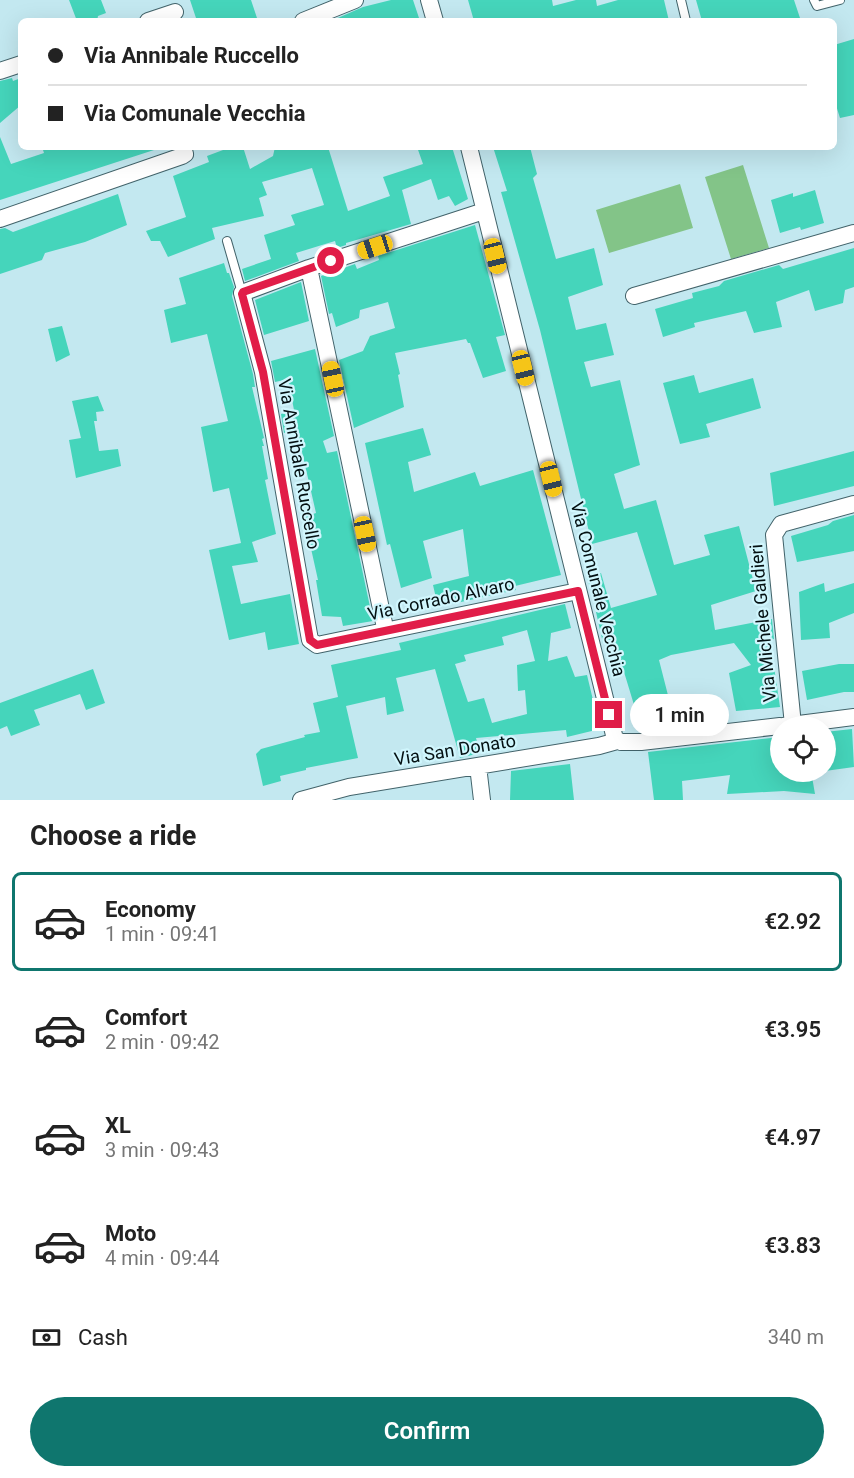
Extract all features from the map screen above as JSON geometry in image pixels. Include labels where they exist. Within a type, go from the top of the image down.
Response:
[{"type":"street","points":[[310,18],[355,0]]},
{"type":"street","points":[[429,0],[434,18]]},
{"type":"street","points":[[156,18],[175,11]]},
{"type":"street","points":[[0,70],[18,64]]},
{"type":"street","points":[[0,219],[182,156],[185,154],[184,150]]},
{"type":"street","name":"Via Comunale Vecchia","points":[[470,150],[617,741]]},
{"type":"street","points":[[242,293],[309,268],[484,211]]},
{"type":"street","points":[[634,296],[854,233]]},
{"type":"street","points":[[309,268],[384,623]]},
{"type":"street","name":"Via Annibale Ruccello","points":[[242,293],[263,372],[310,640],[313,644]]},
{"type":"street","name":"Via Michele Galdieri","points":[[784,716],[774,536],[781,524],[854,504]]},
{"type":"street","name":"Via Corrado Alvaro","points":[[313,644],[578,591]]},
{"type":"street","points":[[836,719],[854,717]]},
{"type":"street","points":[[617,741],[641,742],[770,728]]},
{"type":"street","name":"Via San Donato","points":[[301,800],[349,787],[599,746],[617,741]]},
{"type":"street","points":[[478,766],[482,800]]},
{"type":"lane","points":[[681,0],[685,18]]},
{"type":"lane","points":[[814,0],[817,6],[840,0]]},
{"type":"lane","name":"Via Annibale Ruccello","points":[[226,241],[242,293]]},
{"type":"green space","points":[[743,165],[769,248],[731,259],[705,177]]},
{"type":"green space","points":[[680,184],[693,228],[609,253],[596,210]]},
{"type":"building","points":[[69,0],[101,0],[106,13],[98,18],[76,18]]},
{"type":"building","points":[[190,0],[251,0],[257,18],[196,18]]},
{"type":"building","points":[[391,0],[413,0],[419,18],[338,18],[363,7]]},
{"type":"building","points":[[468,0],[552,0],[553,6],[576,0],[596,0],[597,6],[618,0],[664,0],[668,18],[473,18]]},
{"type":"building","points":[[696,0],[794,0],[800,18],[701,18]]},
{"type":"building","points":[[854,39],[854,115],[840,118],[837,108],[837,44]]},
{"type":"building","points":[[18,79],[18,108],[0,123],[0,81]]},
{"type":"building","points":[[0,137],[11,164],[44,153],[43,150],[154,150],[0,200]]},
{"type":"building","points":[[223,150],[244,150],[250,169],[273,156],[274,150],[329,150],[348,211],[390,196],[383,177],[423,164],[418,150],[453,150],[468,199],[455,206],[449,196],[438,200],[431,179],[402,190],[411,224],[346,243],[337,248],[335,241],[296,253],[299,261],[245,281],[242,269],[271,259],[264,235],[295,225],[291,215],[324,205],[312,168],[262,182],[267,195],[259,198],[264,216],[212,228],[215,239],[168,257],[160,241],[151,241],[146,231],[186,217],[173,176],[209,162],[207,156]]},
{"type":"building","points":[[494,150],[531,150],[537,174],[533,178],[556,259],[594,248],[603,285],[568,297],[576,330],[606,323],[614,355],[584,362],[591,387],[620,380],[640,465],[614,474],[624,509],[656,500],[674,565],[710,555],[704,535],[739,526],[756,591],[711,605],[715,630],[772,619],[774,639],[770,640],[780,707],[736,711],[729,673],[751,665],[734,643],[671,655],[659,660],[671,707],[638,718],[614,639],[603,643],[596,612],[598,612],[587,578],[601,573],[611,608],[657,595],[637,532],[592,544],[540,330],[501,192],[507,191]]},
{"type":"building","points":[[815,190],[824,223],[780,233],[771,200],[793,193],[793,197]]},
{"type":"building","points":[[118,194],[127,225],[85,242],[45,253],[42,260],[0,274],[0,229],[5,228],[13,232]]},
{"type":"building","points":[[475,225],[505,335],[496,337],[506,371],[483,378],[470,343],[466,339],[395,353],[404,407],[354,428],[339,360],[363,351],[370,336],[395,328],[388,302],[360,310],[359,318],[336,327],[332,313],[329,314],[321,276],[355,264],[357,269],[379,260],[378,256]]},
{"type":"building","points":[[854,248],[854,287],[845,290],[843,303],[815,311],[809,290],[776,302],[782,327],[754,333],[746,311],[694,323],[695,327],[663,337],[655,309],[693,298],[692,293],[719,286],[724,281],[779,265],[783,269]]},
{"type":"building","points":[[224,263],[234,287],[232,296],[253,374],[255,387],[252,387],[264,438],[262,439],[264,446],[262,446],[268,479],[265,480],[276,534],[252,542],[258,562],[232,566],[241,604],[290,594],[299,644],[268,650],[265,632],[229,640],[209,550],[241,543],[229,488],[213,492],[201,427],[228,421],[207,334],[171,343],[164,310],[186,304],[179,278]]},
{"type":"building","points":[[301,282],[309,321],[264,335],[255,300]]},
{"type":"building","points":[[62,326],[70,355],[56,362],[48,329]]},
{"type":"building","points":[[315,349],[334,436],[323,441],[327,453],[337,451],[373,621],[343,626],[341,617],[322,616],[316,580],[318,580],[304,517],[316,513],[297,430],[284,433],[281,414],[294,410],[288,379],[275,382],[271,361]]},
{"type":"building","points":[[694,375],[699,393],[753,378],[761,408],[706,424],[710,437],[680,444],[663,383]]},
{"type":"building","points":[[98,396],[104,411],[96,412],[97,421],[94,421],[99,451],[118,449],[121,466],[76,478],[69,440],[81,438],[72,401]]},
{"type":"building","points":[[423,428],[431,455],[408,462],[414,492],[475,472],[480,486],[533,470],[561,575],[515,586],[516,590],[438,607],[433,585],[469,576],[463,529],[423,541],[432,578],[401,588],[390,544],[387,545],[365,443]]},
{"type":"building","points":[[854,451],[854,486],[774,506],[770,473]]},
{"type":"building","points":[[854,515],[854,551],[797,562],[791,536]]},
{"type":"building","points":[[824,583],[825,592],[854,583],[854,613],[829,623],[830,638],[801,640],[799,592]]},
{"type":"building","points":[[565,604],[571,628],[551,633],[548,661],[567,656],[575,677],[587,675],[600,729],[567,737],[566,730],[476,738],[480,753],[460,758],[435,669],[396,678],[404,711],[387,715],[385,697],[346,706],[358,758],[306,768],[306,770],[280,776],[281,781],[263,786],[256,754],[261,749],[320,732],[313,703],[338,697],[331,665],[401,650],[399,643]],"holes":[[[527,630],[535,661],[517,665],[518,691],[525,690],[527,714],[492,723],[484,698],[468,702],[455,664],[466,661],[464,655],[504,645],[502,637]]]},
{"type":"building","points":[[839,664],[854,664],[854,692],[807,700],[802,671]]},
{"type":"building","points":[[93,669],[105,703],[86,710],[80,694],[34,710],[40,725],[11,736],[7,726],[0,729],[0,703]]},
{"type":"building","points":[[852,729],[854,767],[836,769],[836,731]]},
{"type":"building","points":[[770,738],[770,782],[813,782],[815,794],[784,791],[727,794],[730,775],[682,781],[683,800],[654,800],[648,752]]},
{"type":"building","points":[[570,764],[574,800],[510,800],[511,771]]},
{"type":"route","points":[[331,261],[242,294],[263,372],[310,640],[317,645],[578,591],[609,715]]}]
